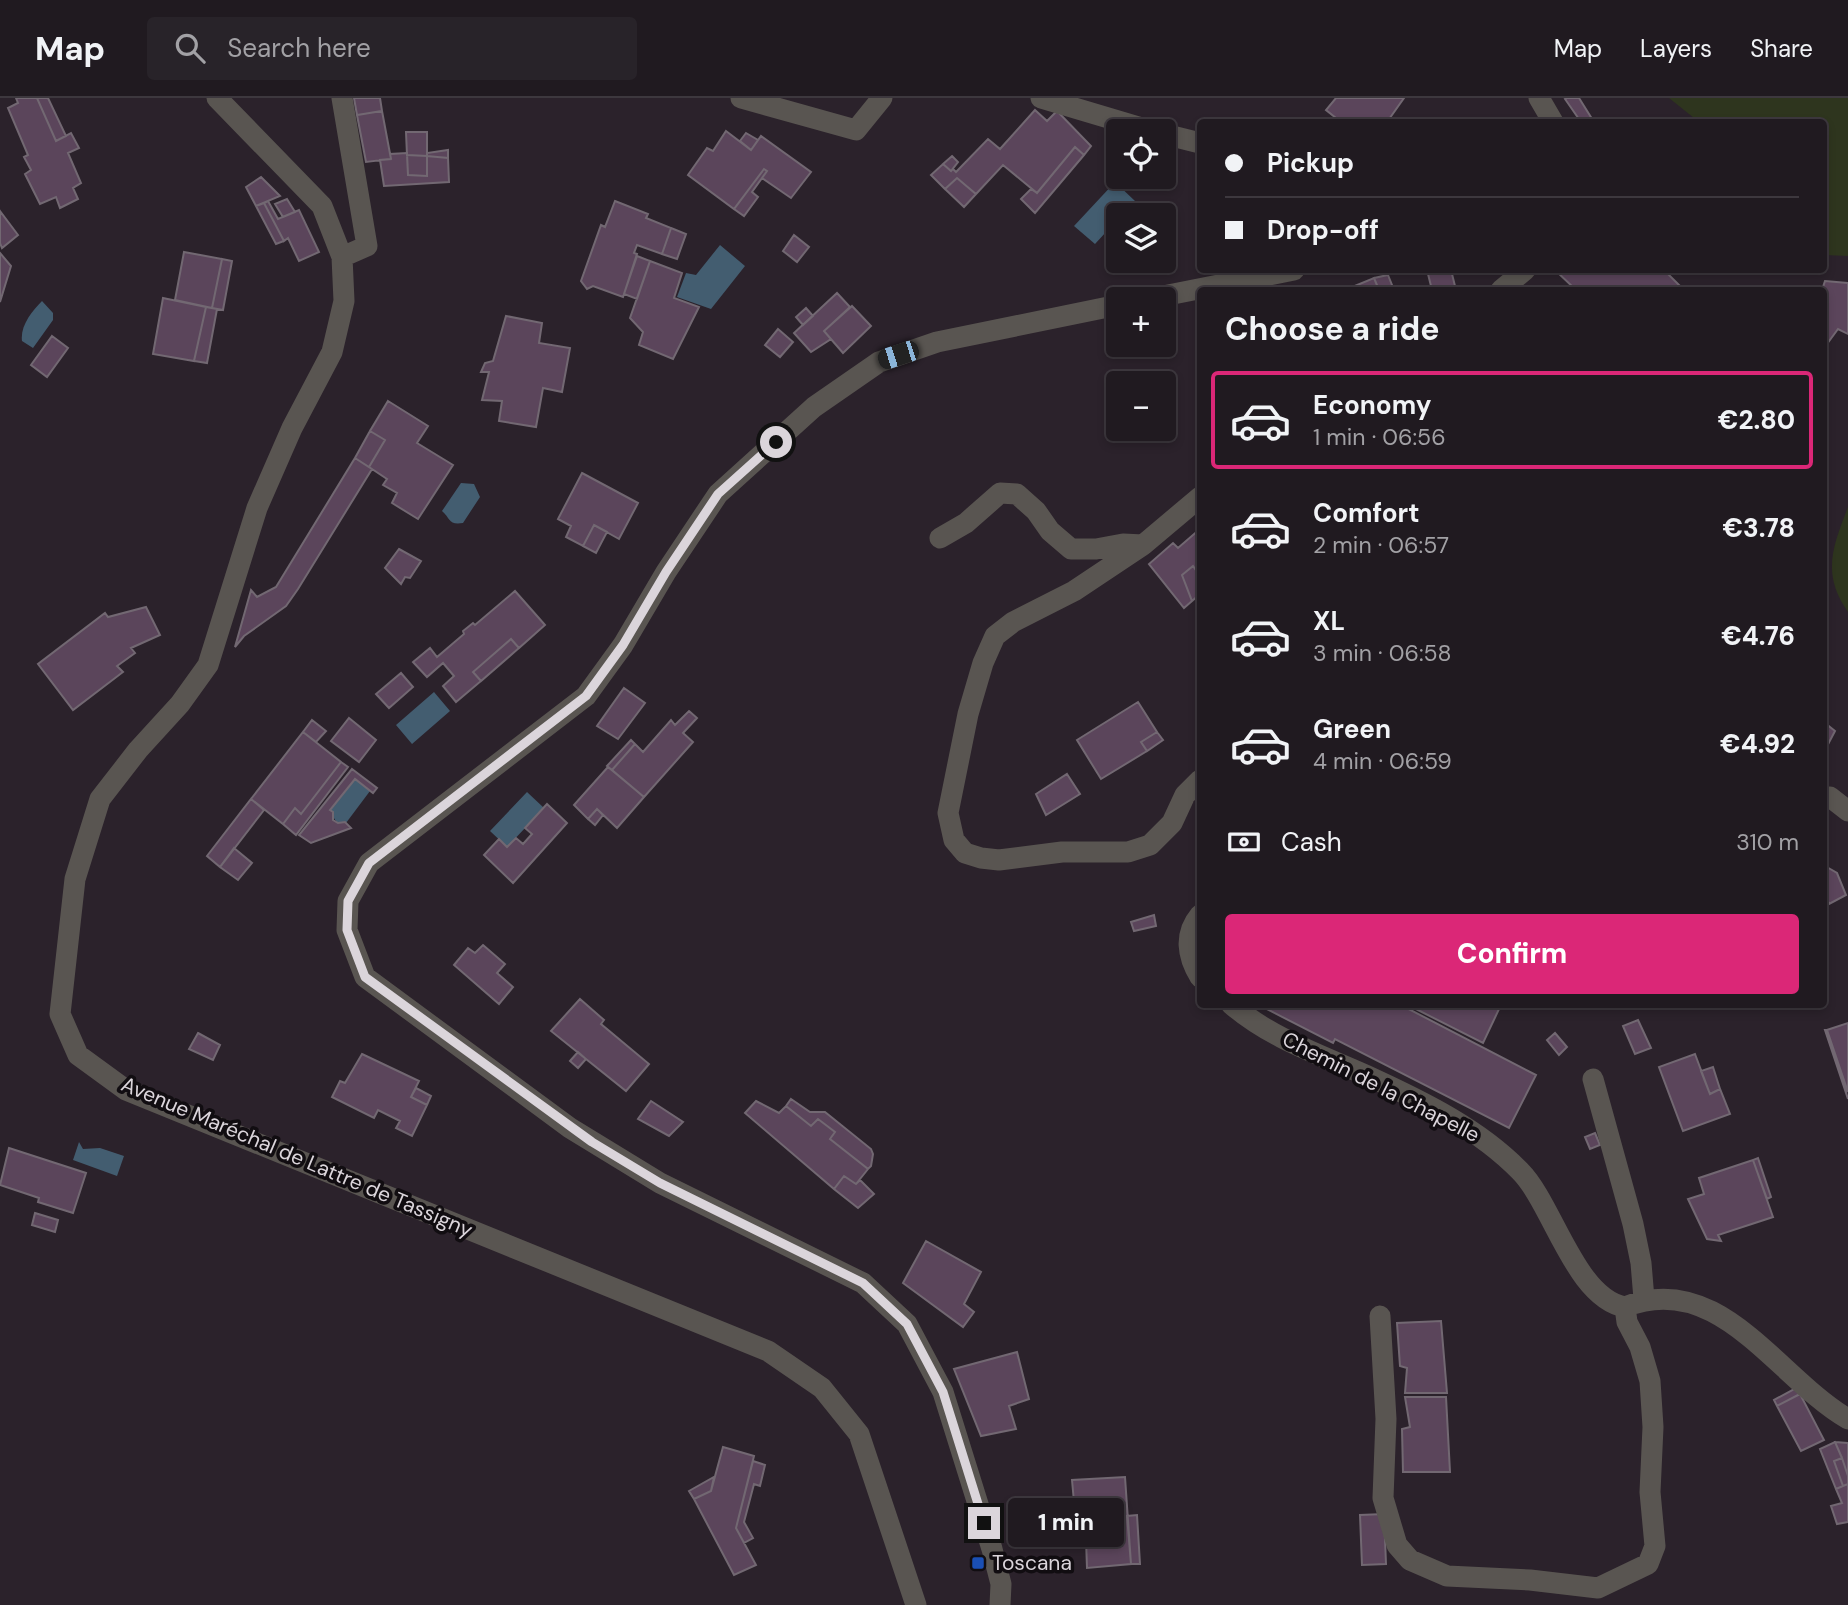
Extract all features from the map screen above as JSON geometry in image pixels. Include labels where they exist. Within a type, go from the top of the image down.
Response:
[{"type":"street","name":"Avenue Maréchal de Lattre de Tassigny","points":[[217,98],[322,206],[342,257],[344,301],[332,352],[292,428],[257,508],[208,665],[180,704],[138,750],[100,799],[75,879],[60,1014],[78,1055],[126,1090],[768,1350],[822,1388],[859,1434],[916,1605]]},
{"type":"street","points":[[342,98],[367,246],[342,257]]},
{"type":"street","points":[[741,98],[856,130],[882,98]]},
{"type":"street","points":[[1041,98],[1112,119]]},
{"type":"street","points":[[1539,98],[1551,119]]},
{"type":"street","points":[[1176,137],[1197,142]]},
{"type":"street","points":[[1208,287],[1279,273]]},
{"type":"street","points":[[1505,287],[1521,273]]},
{"type":"street","points":[[1176,293],[1197,289]]},
{"type":"street","points":[[1000,1605],[1001,1584],[992,1549],[943,1392],[907,1324],[863,1283],[660,1183],[570,1128],[365,977],[347,930],[348,901],[369,863],[586,696],[623,645],[666,572],[718,494],[814,407],[878,362],[913,350],[937,342],[1106,307]]},
{"type":"street","points":[[940,538],[966,523],[1000,493],[1017,494],[1036,511],[1050,531],[1071,548],[1143,545]]},
{"type":"street","points":[[1197,500],[1143,545],[1074,591],[1013,622],[995,636],[983,663],[968,714],[948,813],[954,839],[965,853],[981,858],[999,860],[1062,852],[1128,852],[1150,845],[1172,822],[1185,795],[1197,783]]},
{"type":"street","points":[[1830,797],[1848,811]]},
{"type":"street","points":[[1197,919],[1191,926],[1188,947],[1197,972]]},
{"type":"street","name":"Chemin de la Chapelle","points":[[1237,1008],[1296,1046],[1372,1078],[1455,1120],[1483,1138],[1522,1172],[1579,1270],[1615,1305],[1634,1303]]},
{"type":"street","points":[[1380,1316],[1386,1419],[1383,1498],[1397,1545],[1410,1560],[1447,1576],[1530,1580],[1594,1596],[1648,1564],[1655,1546],[1650,1492],[1653,1427],[1650,1381],[1640,1347],[1627,1322],[1634,1303],[1641,1263],[1633,1224],[1593,1079]]},
{"type":"street","points":[[1634,1303],[1700,1305],[1724,1316],[1824,1405],[1848,1419]]},
{"type":"green space","points":[[1669,98],[1848,98],[1848,256],[1827,255],[1827,119],[1695,119]]},
{"type":"green space","points":[[1848,507],[1848,612],[1834,585],[1832,560]]},
{"type":"water","points":[[1108,189],[1122,189],[1135,201],[1106,203],[1106,232],[1095,244],[1074,226]]},
{"type":"water","points":[[720,245],[745,266],[711,309],[677,297],[686,273],[696,275]]},
{"type":"water","points":[[42,301],[53,313],[53,320],[33,348],[22,341],[22,335],[25,324]]},
{"type":"water","points":[[461,483],[474,484],[480,497],[463,523],[455,523],[442,511]]},
{"type":"water","points":[[434,692],[450,711],[412,744],[396,725]]},
{"type":"water","points":[[355,779],[370,791],[346,823],[340,823],[330,810]]},
{"type":"water","points":[[527,792],[544,808],[507,847],[490,831]]},
{"type":"water","points":[[79,1142],[83,1149],[100,1148],[124,1156],[117,1176],[73,1160]]},
{"type":"building","points":[[16,98],[37,98],[56,141],[71,133],[79,148],[68,153],[81,183],[73,188],[78,199],[60,208],[56,197],[40,204],[25,174],[31,170],[24,157],[28,155],[8,108],[18,103]]},
{"type":"building","points":[[37,98],[48,98],[66,136],[56,141]]},
{"type":"building","points":[[354,98],[380,98],[382,111],[357,115]]},
{"type":"building","points":[[1336,98],[1404,98],[1389,119],[1337,119],[1326,110]]},
{"type":"building","points":[[1579,98],[1592,119],[1579,119],[1565,99]]},
{"type":"building","points":[[1035,110],[1047,121],[1057,111],[1091,146],[1084,155],[1075,147],[1037,193],[1003,165],[976,194],[957,178],[945,189],[931,175],[943,164],[956,172],[988,139],[1000,149]]},
{"type":"building","points":[[382,111],[391,159],[366,162],[357,115]]},
{"type":"building","points":[[726,131],[751,150],[761,136],[811,172],[791,198],[762,178],[767,171],[764,169],[734,209],[688,175],[707,148],[713,151]]},
{"type":"building","points":[[406,132],[427,132],[427,156],[407,155]]},
{"type":"building","points":[[746,133],[758,140],[751,150],[740,141]]},
{"type":"building","points":[[1075,147],[1084,155],[1035,213],[1021,199],[1031,189],[1037,193]]},
{"type":"building","points":[[448,150],[448,158],[427,156],[427,153]]},
{"type":"building","points":[[407,153],[408,175],[427,176],[427,156],[448,158],[449,182],[384,186],[380,160],[391,159],[390,154]]},
{"type":"building","points":[[407,155],[427,156],[427,176],[408,175]]},
{"type":"building","points":[[952,156],[958,162],[951,171],[943,164]]},
{"type":"building","points":[[764,169],[767,171],[752,192],[758,197],[744,216],[734,209]]},
{"type":"building","points":[[261,177],[280,196],[256,206],[246,187]]},
{"type":"building","points":[[957,178],[976,194],[964,207],[945,189]]},
{"type":"building","points":[[287,199],[295,212],[283,217],[275,204]]},
{"type":"building","points":[[268,201],[278,219],[299,210],[319,252],[299,261],[288,238],[284,241],[264,203]]},
{"type":"building","points":[[615,201],[648,214],[646,218],[671,228],[662,254],[637,245],[634,253],[637,254],[623,297],[593,286],[587,289],[581,281],[601,225],[605,227]]},
{"type":"building","points":[[264,203],[284,241],[276,244],[256,206]]},
{"type":"building","points":[[0,211],[18,235],[2,248],[0,243]]},
{"type":"building","points":[[671,228],[686,234],[677,259],[662,254]]},
{"type":"building","points":[[794,235],[809,247],[797,262],[783,251]]},
{"type":"building","points":[[184,252],[222,259],[212,308],[175,300]]},
{"type":"building","points":[[0,253],[11,266],[0,302]]},
{"type":"building","points":[[637,256],[650,261],[637,299],[624,294]]},
{"type":"building","points":[[222,259],[232,261],[223,310],[212,308]]},
{"type":"building","points":[[650,261],[682,273],[674,298],[699,307],[673,359],[639,345],[643,332],[630,318]]},
{"type":"building","points":[[1452,273],[1455,287],[1431,287],[1428,274]]},
{"type":"building","points":[[1558,273],[1667,273],[1681,287],[1573,287]]},
{"type":"building","points":[[1388,275],[1393,287],[1378,287],[1374,278]]},
{"type":"building","points":[[1374,278],[1378,287],[1352,287]]},
{"type":"building","points":[[1825,281],[1848,283],[1848,334],[1838,329],[1827,344],[1827,287],[1823,287]]},
{"type":"building","points":[[837,293],[850,307],[824,331],[831,339],[811,352],[794,333]]},
{"type":"building","points":[[163,298],[206,307],[194,361],[153,354]]},
{"type":"building","points":[[852,306],[871,326],[843,353],[824,331]]},
{"type":"building","points":[[206,307],[217,309],[207,363],[194,361]]},
{"type":"building","points":[[806,308],[813,316],[803,325],[796,317]]},
{"type":"building","points":[[506,316],[542,323],[539,343],[570,348],[562,392],[543,388],[536,427],[499,421],[502,401],[482,400],[489,372],[481,372],[485,363],[493,361]]},
{"type":"building","points":[[778,329],[793,342],[780,357],[765,345]]},
{"type":"building","points":[[52,336],[68,348],[47,377],[31,365]]},
{"type":"building","points":[[388,401],[428,426],[417,443],[453,465],[418,519],[392,503],[397,493],[383,485],[387,479],[369,467],[385,440],[370,431]]},
{"type":"building","points":[[370,431],[385,440],[369,467],[355,458]]},
{"type":"building","points":[[355,458],[372,469],[298,589],[286,606],[244,636],[235,647],[251,590],[257,597],[276,587]]},
{"type":"building","points":[[582,473],[638,503],[619,539],[594,525],[583,546],[566,537],[571,526],[558,519]]},
{"type":"building","points":[[594,525],[607,532],[596,553],[583,546]]},
{"type":"building","points":[[1197,532],[1197,572],[1193,566],[1182,575],[1192,601],[1184,608],[1149,564],[1173,543],[1178,548]]},
{"type":"building","points":[[399,549],[421,561],[410,578],[405,577],[401,584],[385,568]]},
{"type":"building","points":[[1193,566],[1197,572],[1197,597],[1192,601],[1182,575]]},
{"type":"building","points":[[515,591],[545,625],[519,648],[511,639],[473,672],[481,681],[456,702],[443,686],[454,676],[443,663],[427,677],[413,662],[430,648],[437,657],[464,634],[463,631],[473,623],[475,625]]},
{"type":"building","points":[[146,607],[160,635],[131,648],[135,653],[117,666],[123,672],[73,710],[38,664],[105,613],[108,617]]},
{"type":"building","points":[[511,639],[519,648],[481,681],[473,672]]},
{"type":"building","points":[[401,673],[413,687],[389,708],[376,694]]},
{"type":"building","points":[[624,688],[645,703],[618,739],[597,726]]},
{"type":"building","points":[[1138,702],[1157,732],[1141,742],[1147,751],[1101,779],[1077,740]]},
{"type":"building","points":[[689,711],[697,718],[683,733],[693,742],[644,797],[612,770],[635,744],[643,752],[671,720],[675,725]]},
{"type":"building","points":[[349,718],[376,740],[359,762],[331,741]]},
{"type":"building","points":[[312,720],[326,731],[316,742],[303,732]]},
{"type":"building","points":[[1827,725],[1835,731],[1827,746]]},
{"type":"building","points":[[303,732],[341,762],[301,814],[295,808],[283,824],[251,799]]},
{"type":"building","points":[[1157,732],[1163,740],[1147,751],[1141,742]]},
{"type":"building","points":[[631,740],[635,744],[612,770],[607,766]]},
{"type":"building","points":[[341,762],[348,767],[296,835],[283,824],[295,808],[301,814]]},
{"type":"building","points":[[608,767],[644,797],[617,828],[597,809],[588,819],[574,805]]},
{"type":"building","points":[[352,769],[377,788],[373,793],[355,779],[330,810],[333,812],[333,820],[338,823],[345,822],[351,828],[311,843],[299,835]]},
{"type":"building","points":[[1067,774],[1080,794],[1046,815],[1036,794]]},
{"type":"building","points":[[251,799],[264,810],[220,867],[207,856]]},
{"type":"building","points":[[547,804],[567,823],[513,883],[484,855],[499,839],[507,847],[516,838],[523,844],[532,834],[525,828]]},
{"type":"building","points":[[597,809],[603,815],[595,825],[588,819]]},
{"type":"building","points":[[234,848],[252,863],[238,880],[220,867]]},
{"type":"building","points":[[1827,867],[1837,873],[1846,895],[1829,904]]},
{"type":"building","points":[[1154,915],[1156,926],[1134,931],[1131,922]]},
{"type":"building","points":[[483,945],[505,964],[497,973],[513,987],[499,1004],[454,965],[468,948],[475,953]]},
{"type":"building","points":[[580,999],[604,1020],[601,1024],[649,1064],[626,1091],[551,1031]]},
{"type":"building","points":[[1265,1008],[1407,1008],[1536,1075],[1509,1128],[1335,1039],[1333,1043]]},
{"type":"building","points":[[1414,1008],[1500,1008],[1483,1043]]},
{"type":"building","points":[[1638,1020],[1651,1048],[1635,1054],[1623,1026]]},
{"type":"building","points":[[1848,1023],[1848,1092],[1827,1030]]},
{"type":"building","points":[[1825,1030],[1827,1030],[1848,1099]]},
{"type":"building","points":[[198,1033],[220,1045],[213,1060],[189,1049]]},
{"type":"building","points":[[1555,1033],[1567,1047],[1559,1055],[1547,1040]]},
{"type":"building","points":[[578,1052],[586,1059],[578,1068],[570,1061]]},
{"type":"building","points":[[362,1054],[419,1081],[411,1097],[427,1105],[412,1136],[396,1128],[400,1121],[378,1110],[374,1118],[332,1097],[340,1081],[345,1083]]},
{"type":"building","points":[[1695,1054],[1710,1094],[1720,1089],[1730,1114],[1683,1131],[1659,1067]]},
{"type":"building","points":[[1713,1067],[1720,1089],[1710,1094],[1701,1071]]},
{"type":"building","points":[[416,1088],[431,1096],[427,1105],[411,1097]]},
{"type":"building","points":[[791,1099],[810,1112],[825,1112],[871,1149],[871,1166],[868,1169],[830,1139],[835,1132],[818,1119],[811,1126],[786,1106]]},
{"type":"building","points":[[651,1101],[683,1122],[669,1136],[638,1119]]},
{"type":"building","points":[[756,1101],[779,1113],[786,1106],[811,1126],[818,1119],[835,1132],[830,1139],[868,1169],[856,1184],[844,1176],[834,1189],[745,1113]]},
{"type":"building","points":[[1595,1133],[1600,1145],[1590,1149],[1585,1137]]},
{"type":"building","points":[[9,1148],[86,1173],[73,1213],[38,1202],[39,1198],[0,1185]]},
{"type":"building","points":[[1758,1158],[1771,1197],[1767,1199],[1753,1160]]},
{"type":"building","points":[[1753,1160],[1773,1217],[1718,1235],[1721,1241],[1707,1239],[1688,1199],[1704,1194],[1699,1178]]},
{"type":"building","points":[[844,1176],[856,1184],[860,1180],[874,1194],[858,1208],[834,1189]]},
{"type":"building","points":[[35,1213],[58,1220],[55,1232],[32,1225]]},
{"type":"building","points":[[926,1241],[981,1272],[964,1304],[974,1312],[963,1327],[903,1283]]},
{"type":"building","points":[[1441,1321],[1447,1393],[1405,1393],[1407,1368],[1400,1366],[1397,1323]]},
{"type":"building","points":[[1017,1352],[1029,1399],[1009,1406],[1016,1429],[981,1436],[954,1369]]},
{"type":"building","points":[[1796,1388],[1800,1394],[1777,1406],[1774,1400]]},
{"type":"building","points":[[1800,1394],[1824,1440],[1801,1451],[1777,1406]]},
{"type":"building","points":[[1405,1397],[1446,1397],[1450,1472],[1403,1472],[1402,1429],[1410,1427]]},
{"type":"building","points":[[1835,1442],[1842,1458],[1834,1461],[1843,1486],[1836,1489],[1820,1449]]},
{"type":"building","points":[[1835,1442],[1848,1443],[1848,1476],[1842,1458]]},
{"type":"building","points":[[723,1447],[754,1456],[736,1528],[756,1565],[734,1575],[694,1499],[711,1491]]},
{"type":"building","points":[[1842,1458],[1848,1476],[1848,1484],[1843,1486],[1834,1461]]},
{"type":"building","points":[[753,1461],[765,1465],[760,1486],[754,1484],[744,1522],[753,1538],[744,1543],[736,1528]]},
{"type":"building","points":[[714,1477],[711,1491],[694,1499],[689,1491]]},
{"type":"building","points":[[1125,1477],[1131,1564],[1087,1568],[1086,1540],[1082,1540],[1082,1501],[1074,1502],[1072,1480]]},
{"type":"building","points":[[1848,1484],[1848,1522],[1837,1524],[1831,1506],[1842,1503],[1836,1489]]},
{"type":"building","points":[[1384,1514],[1386,1564],[1362,1565],[1360,1515]]},
{"type":"building","points":[[1137,1515],[1140,1564],[1131,1564],[1127,1516]]},
{"type":"place","name":"Toscana","points":[[978,1563]]},
{"type":"route","points":[[776,442],[718,494],[666,572],[623,645],[586,696],[369,863],[348,901],[347,930],[365,977],[570,1128],[660,1183],[863,1283],[907,1324],[943,1392],[984,1523]]}]
